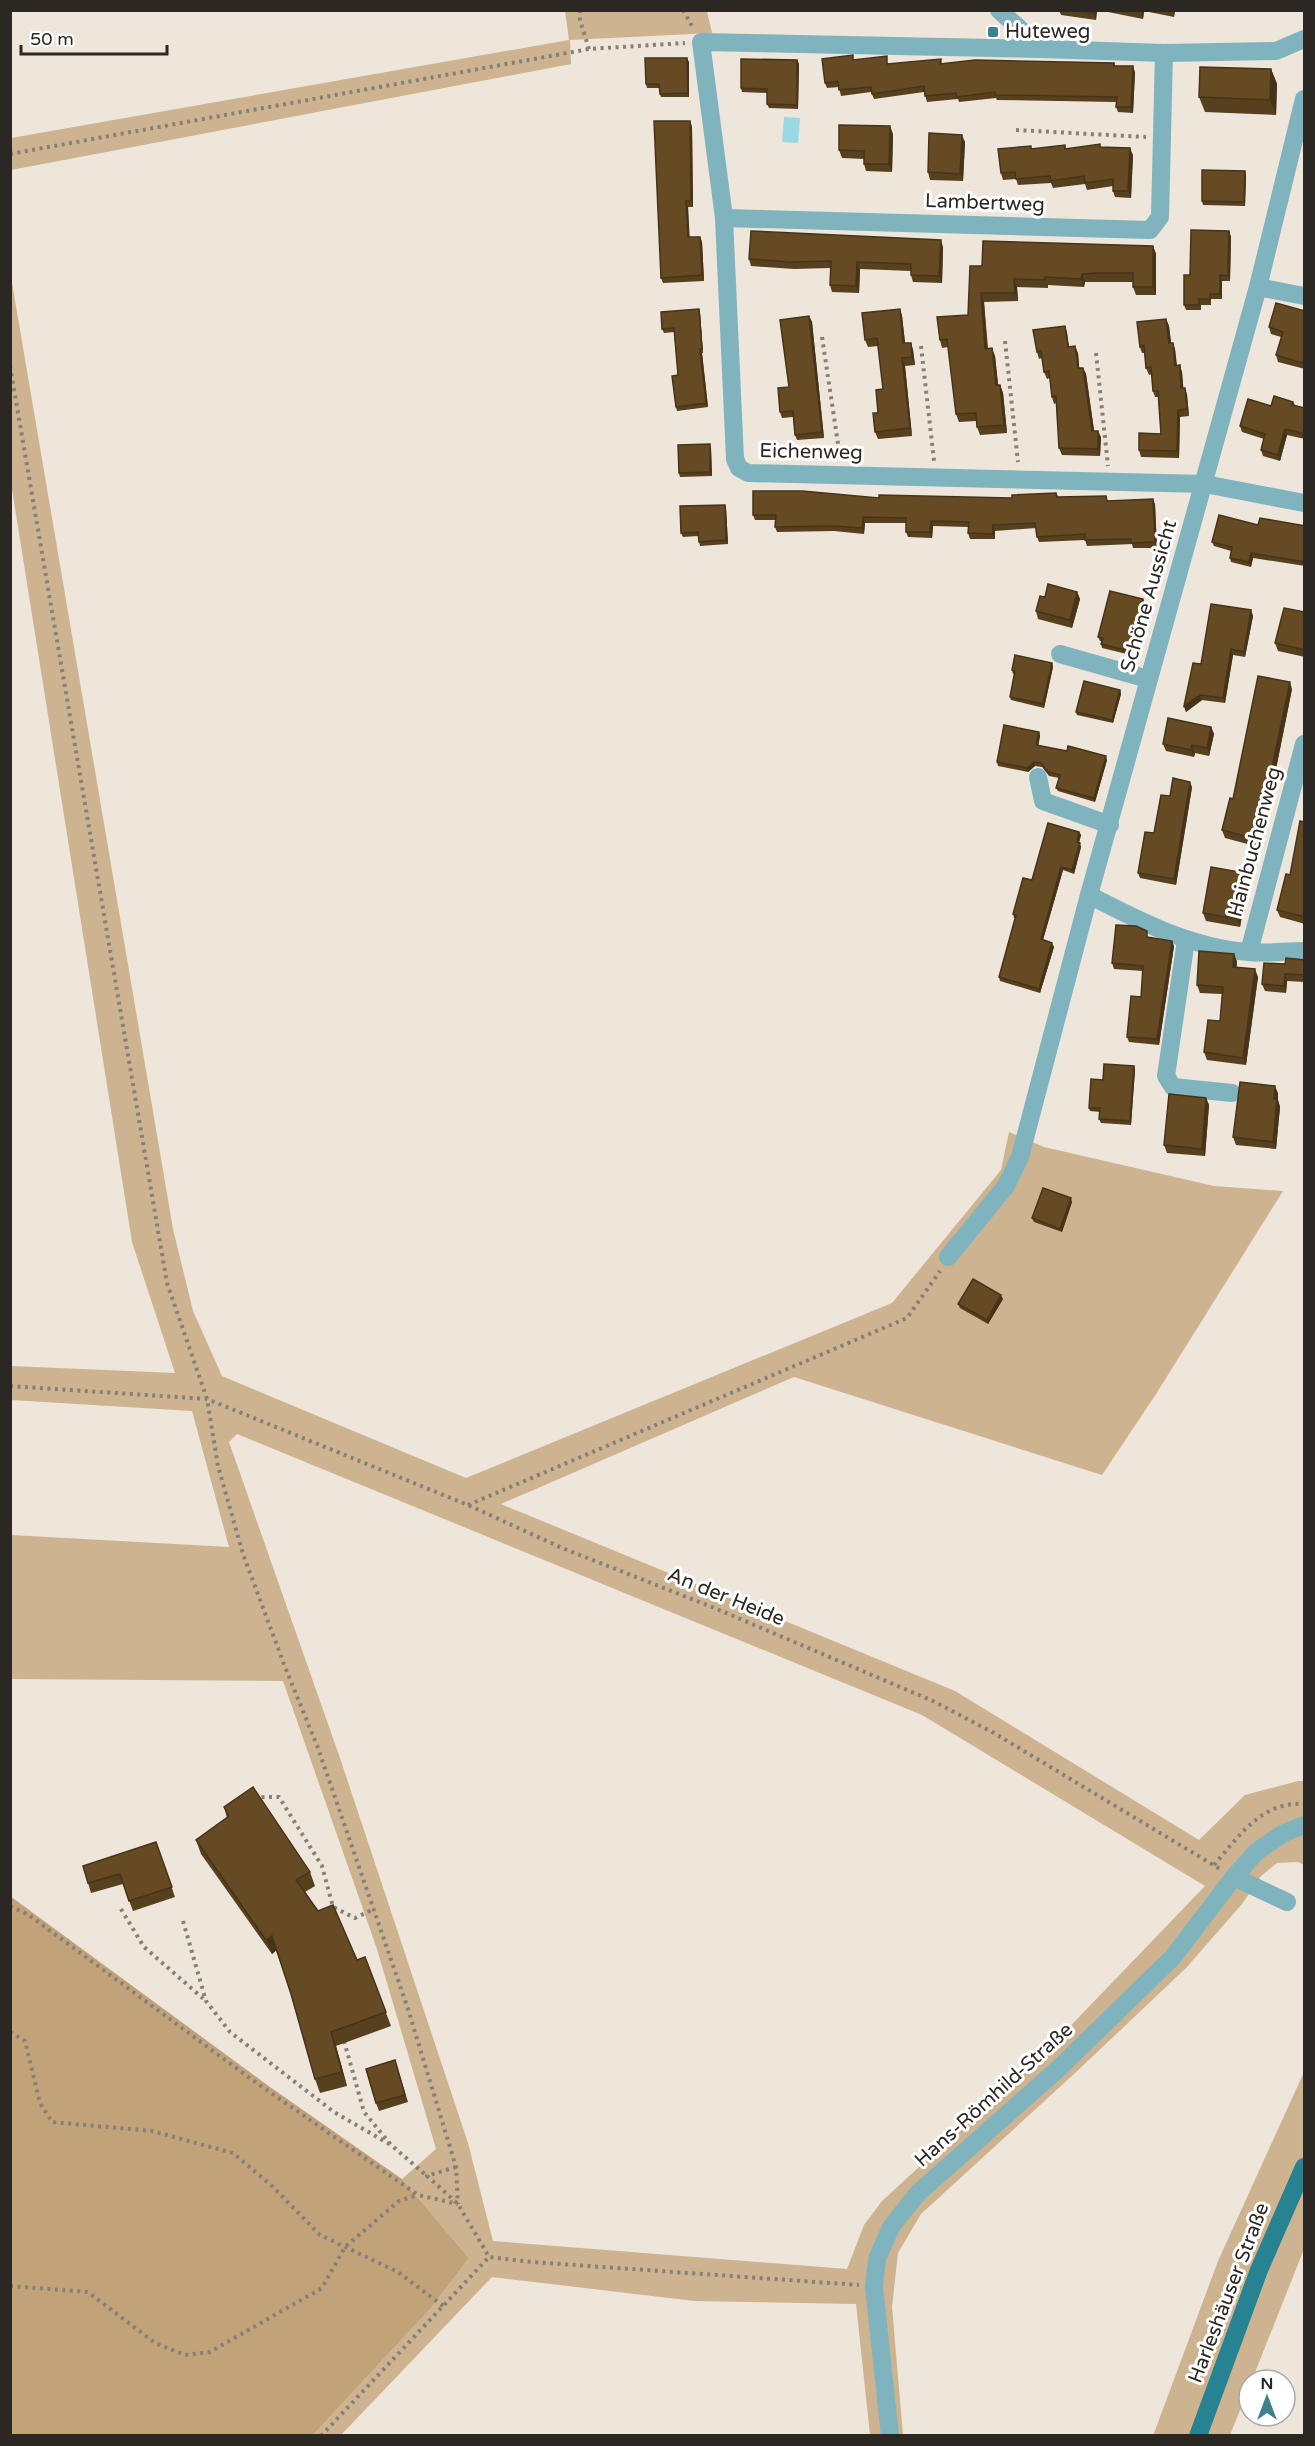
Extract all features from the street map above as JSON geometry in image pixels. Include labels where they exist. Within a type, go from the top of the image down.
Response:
[{"type":"main road","name":"Harleshäuser Straße","points":[[1198,2436],[1259,2270],[1305,2167]]},
{"type":"street","points":[[999,10],[1042,49]]},
{"type":"street","points":[[701,42],[1164,52],[1276,51],[1304,40]]},
{"type":"street","name":"Eichenweg","points":[[701,42],[724,218],[735,459],[739,468],[748,473],[1205,484],[1305,503]]},
{"type":"street","name":"Lambertweg","points":[[724,218],[1150,230],[1160,217],[1164,52]]},
{"type":"street","name":"Schöne Aussicht","points":[[948,1257],[1006,1186],[1020,1157],[1148,679],[1205,484],[1305,99]]},
{"type":"street","points":[[1258,287],[1305,296]]},
{"type":"street","points":[[1060,654],[1148,679]]},
{"type":"street","name":"Hainbuchenweg","points":[[1249,952],[1305,744]]},
{"type":"street","points":[[1038,777],[1043,801],[1110,825]]},
{"type":"street","points":[[1089,895],[1131,917],[1186,940],[1249,952],[1305,951]]},
{"type":"street","points":[[1186,940],[1166,1076],[1173,1087],[1232,1093]]},
{"type":"street","name":"Hans-Römhild-Straße","points":[[890,2436],[874,2287],[877,2259],[891,2227],[918,2193],[1058,2068],[1173,1957],[1256,1852],[1270,1840],[1305,1825]]},
{"type":"street","points":[[1270,1840],[1305,1839]]},
{"type":"street","points":[[1234,1877],[1287,1902]]},
{"type":"path","points":[[580,10],[580,20],[589,49]]},
{"type":"path","points":[[10,154],[589,49],[701,42]]},
{"type":"path","points":[[1016,129],[1162,138]]},
{"type":"path","points":[[822,337],[843,474]]},
{"type":"path","points":[[1005,341],[1020,480]]},
{"type":"path","points":[[921,346],[936,477]]},
{"type":"path","points":[[1096,353],[1110,482]]},
{"type":"path","points":[[10,366],[167,1283],[207,1399],[218,1466],[243,1554],[318,1748],[408,2009],[456,2167],[458,2204]]},
{"type":"path","points":[[468,1505],[907,1318],[948,1257]]},
{"type":"path","name":"An der Heide","points":[[10,1386],[207,1399],[468,1505],[562,1548],[712,1607],[933,1701],[994,1733],[1214,1865],[1258,1817],[1275,1807],[1305,1804]]},
{"type":"path","points":[[246,1801],[256,1796],[279,1797],[322,1866],[333,1907],[355,1918],[374,1909]]},
{"type":"path","points":[[10,1906],[29,1915],[251,2079],[418,2195],[458,2204]]},
{"type":"path","points":[[121,1909],[144,1947],[206,2001],[230,2032],[334,2112],[391,2145]]},
{"type":"path","points":[[183,1921],[206,2001]]},
{"type":"path","points":[[10,2032],[25,2041],[40,2103],[52,2122],[152,2131],[233,2153],[272,2186],[320,2235],[398,2272],[443,2306]]},
{"type":"path","points":[[343,2038],[364,2112],[391,2145],[458,2204],[489,2256]]},
{"type":"path","points":[[427,2176],[456,2167]]},
{"type":"path","points":[[10,2286],[88,2292],[155,2343],[185,2355],[210,2352],[322,2288],[345,2247],[399,2200],[418,2195]]},
{"type":"path","points":[[489,2256],[532,2262],[874,2287]]},
{"type":"path","points":[[321,2436],[489,2256]]},
{"type":"shaded area","points":[[565,11],[707,11],[712,33],[570,40],[571,64],[11,170],[11,138],[569,40]]},
{"type":"shaded area","points":[[10,271],[173,1229],[193,1311],[222,1376],[466,1478],[892,1303],[1001,1170],[1009,1132],[1044,1147],[1214,1186],[1283,1191],[1156,1394],[1102,1475],[794,1377],[501,1504],[955,1691],[1199,1840],[1245,1795],[1304,1781],[1304,1865],[1298,1862],[1277,1863],[1261,1876],[1242,1904],[1186,1968],[921,2214],[898,2253],[892,2307],[903,2435],[870,2435],[856,2304],[694,2301],[492,2277],[341,2435],[313,2435],[431,2308],[469,2258],[402,2179],[436,2149],[377,1949],[283,1681],[11,1679],[11,1535],[229,1547],[192,1411],[11,1400],[11,1366],[175,1373],[132,1242],[11,483]],"holes":[[[237,1434],[922,1715],[1205,1886],[1055,2042],[882,2201],[864,2225],[847,2269],[493,2241],[468,2143],[340,1758],[229,1442]]]},
{"type":"shaded area","points":[[10,1896],[270,2087],[402,2179],[469,2258],[431,2308],[313,2435],[11,2435]]},
{"type":"shaded area","points":[[1304,2072],[1304,2249],[1257,2368],[1237,2368],[1237,2418],[1230,2435],[1153,2436],[1218,2261]]},
{"type":"water","points":[[784,117],[800,118],[798,143],[782,142]]},
{"type":"building","points":[[1077,10],[1093,10],[1093,13]]},
{"type":"building","points":[[853,55],[853,60],[887,56],[887,64],[941,59],[940,64],[975,60],[1114,63],[1114,66],[1133,66],[1131,107],[1116,107],[1117,97],[995,95],[995,92],[957,97],[956,93],[925,96],[924,86],[872,94],[871,87],[839,90],[838,81],[825,83],[822,59]]},
{"type":"building","points":[[645,58],[687,58],[688,93],[660,94],[659,84],[646,84]]},
{"type":"building","points":[[741,59],[797,60],[797,105],[767,104],[767,89],[741,88]]},
{"type":"building","points":[[1200,67],[1271,69],[1270,100],[1199,97]]},
{"type":"building","points":[[654,121],[690,121],[691,201],[686,201],[688,237],[700,237],[702,275],[661,278]]},
{"type":"building","points":[[839,125],[890,126],[889,164],[864,164],[864,151],[839,150]]},
{"type":"building","points":[[929,133],[962,135],[960,174],[928,172]]},
{"type":"building","points":[[1100,144],[1100,147],[1130,148],[1128,191],[1113,191],[1113,179],[1085,183],[1084,176],[1051,181],[1050,176],[1016,179],[1015,172],[1001,173],[998,149],[1031,146],[1031,149],[1065,145],[1065,149]]},
{"type":"building","points":[[1202,170],[1245,171],[1244,202],[1202,201]]},
{"type":"building","points":[[1191,230],[1229,231],[1228,276],[1220,275],[1220,294],[1210,294],[1210,299],[1199,299],[1199,305],[1184,305],[1184,275],[1190,275]]},
{"type":"building","points":[[751,231],[941,240],[939,276],[911,275],[911,264],[857,262],[856,286],[830,285],[831,261],[791,262],[749,259]]},
{"type":"building","points":[[983,241],[1153,246],[1153,287],[1133,287],[1133,273],[1096,273],[1082,274],[1081,279],[1045,277],[1045,280],[1014,279],[1015,293],[981,293],[985,349],[992,348],[996,385],[1000,385],[1004,425],[977,427],[976,413],[956,414],[947,339],[940,340],[937,317],[968,315],[970,266],[982,266]]},
{"type":"building","points":[[1276,303],[1305,311],[1305,356],[1302,363],[1276,355],[1283,332],[1269,327]]},
{"type":"building","points":[[699,309],[702,349],[700,349],[706,403],[676,407],[672,376],[678,375],[674,328],[662,329],[661,312]]},
{"type":"building","points":[[900,309],[903,343],[911,343],[912,357],[902,358],[910,428],[875,432],[873,413],[878,413],[876,390],[883,389],[877,338],[865,340],[862,313]]},
{"type":"building","points":[[809,316],[822,432],[795,435],[793,411],[780,412],[778,388],[789,387],[780,320]]},
{"type":"building","points":[[1166,319],[1169,343],[1173,343],[1175,366],[1180,365],[1181,388],[1185,388],[1187,409],[1178,410],[1177,451],[1139,450],[1139,433],[1161,434],[1158,391],[1153,391],[1151,367],[1146,368],[1144,345],[1140,347],[1137,322]]},
{"type":"building","points":[[1065,326],[1068,347],[1075,346],[1078,368],[1083,368],[1092,431],[1098,431],[1098,449],[1059,448],[1056,396],[1052,397],[1049,371],[1044,372],[1041,351],[1037,352],[1033,330]]},
{"type":"building","points":[[1274,396],[1293,402],[1292,405],[1305,408],[1305,434],[1285,429],[1278,455],[1261,450],[1265,434],[1240,426],[1248,399],[1271,406]]},
{"type":"building","points":[[710,444],[710,472],[679,473],[678,445]]},
{"type":"building","points":[[753,491],[802,491],[879,498],[879,495],[1012,498],[1012,495],[1056,493],[1057,497],[1106,496],[1107,501],[1153,499],[1155,542],[1131,543],[1131,539],[1085,540],[1085,534],[1037,537],[1035,523],[993,525],[993,534],[968,533],[969,522],[931,521],[930,532],[906,532],[906,518],[863,517],[862,528],[775,527],[776,515],[753,515]]},
{"type":"building","points":[[725,505],[726,540],[699,542],[698,532],[681,533],[680,506]]},
{"type":"building","points":[[1219,515],[1258,525],[1260,518],[1305,526],[1305,562],[1251,553],[1249,562],[1230,558],[1232,547],[1212,542]]},
{"type":"building","points":[[1048,584],[1077,592],[1070,620],[1036,611],[1040,596],[1045,597]]},
{"type":"building","points":[[1110,591],[1143,599],[1129,651],[1101,644],[1103,638],[1098,637]]},
{"type":"building","points":[[1211,604],[1251,610],[1244,652],[1231,649],[1223,698],[1200,695],[1184,706],[1193,663],[1201,664]]},
{"type":"building","points":[[1284,608],[1305,612],[1305,650],[1275,643]]},
{"type":"building","points":[[1015,655],[1052,663],[1043,704],[1010,697],[1015,671],[1012,670]]},
{"type":"building","points":[[1258,676],[1290,682],[1268,786],[1265,786],[1252,838],[1222,830],[1230,798],[1233,799]]},
{"type":"building","points":[[1084,681],[1120,690],[1112,720],[1076,712]]},
{"type":"building","points":[[1168,718],[1211,727],[1207,748],[1192,745],[1191,750],[1163,744]]},
{"type":"building","points":[[1004,725],[1039,732],[1036,745],[1067,751],[1068,746],[1106,756],[1094,798],[1056,788],[1060,775],[1048,772],[1041,763],[1034,762],[1027,768],[997,762]]},
{"type":"building","points":[[1173,778],[1190,782],[1174,879],[1138,873],[1145,832],[1154,833],[1161,795],[1170,796]]},
{"type":"building","points":[[1300,821],[1305,822],[1305,917],[1277,910],[1286,874],[1290,875]]},
{"type":"building","points":[[1048,823],[1079,832],[1077,842],[1080,843],[1072,870],[1061,867],[1041,939],[1052,943],[1039,989],[999,977],[1016,915],[1013,914],[1023,878],[1032,880]]},
{"type":"building","points":[[1211,867],[1245,873],[1237,919],[1203,913]]},
{"type":"building","points":[[1116,925],[1136,926],[1147,931],[1147,937],[1172,941],[1157,1039],[1127,1037],[1131,996],[1141,997],[1143,966],[1112,963]]},
{"type":"building","points":[[1199,951],[1234,954],[1233,967],[1255,969],[1243,1058],[1204,1052],[1208,1020],[1220,1021],[1223,987],[1197,985]]},
{"type":"building","points":[[1286,958],[1305,960],[1305,975],[1285,974],[1284,986],[1262,984],[1264,963],[1285,964]]},
{"type":"building","points":[[1104,1064],[1134,1066],[1130,1121],[1099,1119],[1100,1108],[1089,1108],[1091,1079],[1103,1080]]},
{"type":"building","points":[[1240,1082],[1275,1086],[1274,1099],[1277,1100],[1273,1142],[1233,1137]]},
{"type":"building","points":[[1169,1094],[1206,1098],[1202,1149],[1164,1145]]},
{"type":"building","points":[[1043,1188],[1071,1198],[1060,1229],[1032,1218]]},
{"type":"building","points":[[973,1279],[1001,1295],[987,1320],[958,1304]]},
{"type":"building","points":[[253,1787],[310,1872],[296,1880],[318,1911],[333,1905],[357,1960],[365,1957],[386,2012],[331,2032],[342,2072],[315,2079],[272,1936],[266,1940],[196,1840],[229,1816],[224,1807]]},
{"type":"building","points":[[156,1842],[172,1887],[129,1901],[120,1874],[88,1883],[83,1866]]},
{"type":"building","points":[[395,2060],[405,2095],[376,2103],[366,2069]]},
{"type":"place","name":"Huteweg","points":[[993,32]]}]
